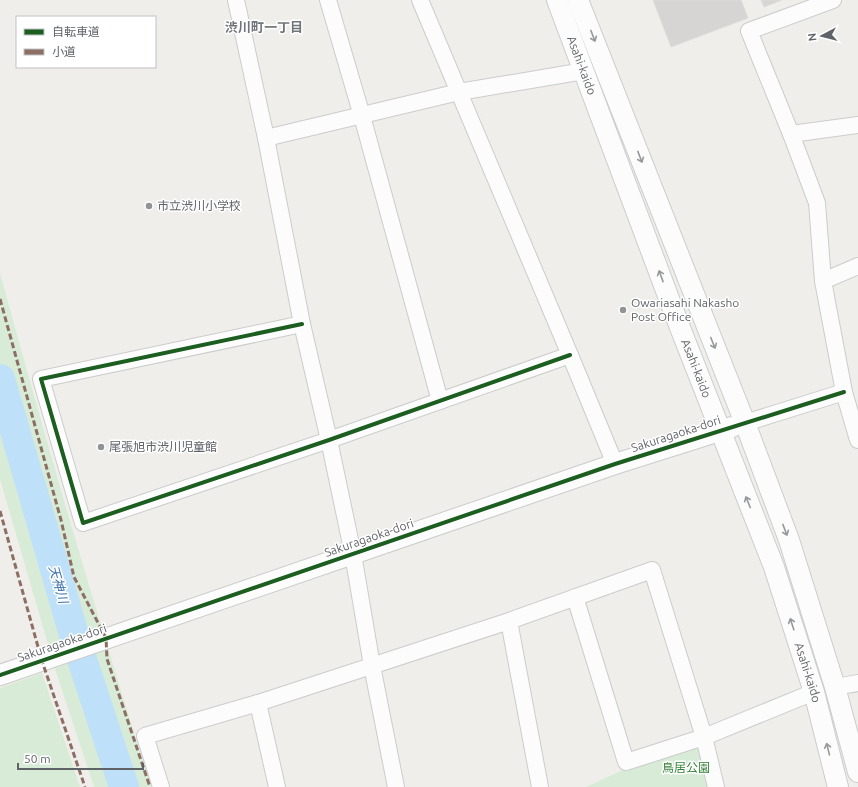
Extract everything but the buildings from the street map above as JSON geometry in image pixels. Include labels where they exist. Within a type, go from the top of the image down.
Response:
[{"type":"street","points":[[236,0],[266,138],[302,324],[329,440],[353,554],[372,666],[396,787]]},
{"type":"street","points":[[328,0],[362,116],[440,401]]},
{"type":"street","points":[[420,0],[615,464]]},
{"type":"street","name":"Asahi-kaido","points":[[557,0],[720,431],[774,567],[814,692],[838,787]]},
{"type":"street","name":"Asahi-kaido","points":[[578,0],[745,422],[797,562],[858,772]]},
{"type":"street","points":[[834,0],[749,31],[817,203],[823,281],[844,392],[858,440]]},
{"type":"street","points":[[266,138],[459,92],[584,71]]},
{"type":"street","points":[[791,134],[858,125]]},
{"type":"street","points":[[823,281],[858,266]]},
{"type":"street","points":[[302,324],[41,379],[83,523],[329,440],[570,355]]},
{"type":"street","points":[[745,422],[844,392]]},
{"type":"street","name":"Sakuragaoka-dori","points":[[0,676],[106,638],[615,464],[745,422]]},
{"type":"street","points":[[161,787],[145,736],[258,703],[372,666],[509,621],[652,570],[704,737],[716,787]]},
{"type":"street","points":[[575,597],[626,762],[704,737],[814,692]]},
{"type":"street","points":[[509,621],[540,787]]},
{"type":"street","points":[[834,687],[858,683]]},
{"type":"street","points":[[258,703],[277,787]]},
{"type":"green space","points":[[0,273],[73,531],[151,787],[94,787],[56,672],[0,479]]},
{"type":"green space","points":[[42,673],[80,787],[0,787],[0,688]]},
{"type":"green space","name":"鳥居公園","points":[[700,744],[710,787],[586,787],[625,769]]},
{"type":"waterway","name":"天神川","points":[[0,379],[74,635],[124,787]]},
{"type":"marked path","points":[[0,299],[61,520],[74,577],[106,638],[107,659],[150,787]]},
{"type":"marked path","points":[[0,511],[42,661],[85,787]]},
{"type":"cycle path","points":[[302,324],[41,379],[83,523],[329,440],[570,355]]},
{"type":"cycle path","points":[[0,675],[615,464],[844,392]]},
{"type":"place","name":"市立渋川小学校","points":[[149,206]]},
{"type":"place","name":"Owariasahi Nakasho Post Office","points":[[623,310]]},
{"type":"place","name":"尾張旭市渋川児童館","points":[[101,447]]},
{"type":"district","name":"渋川町一丁目","points":[[264,27]]}]
